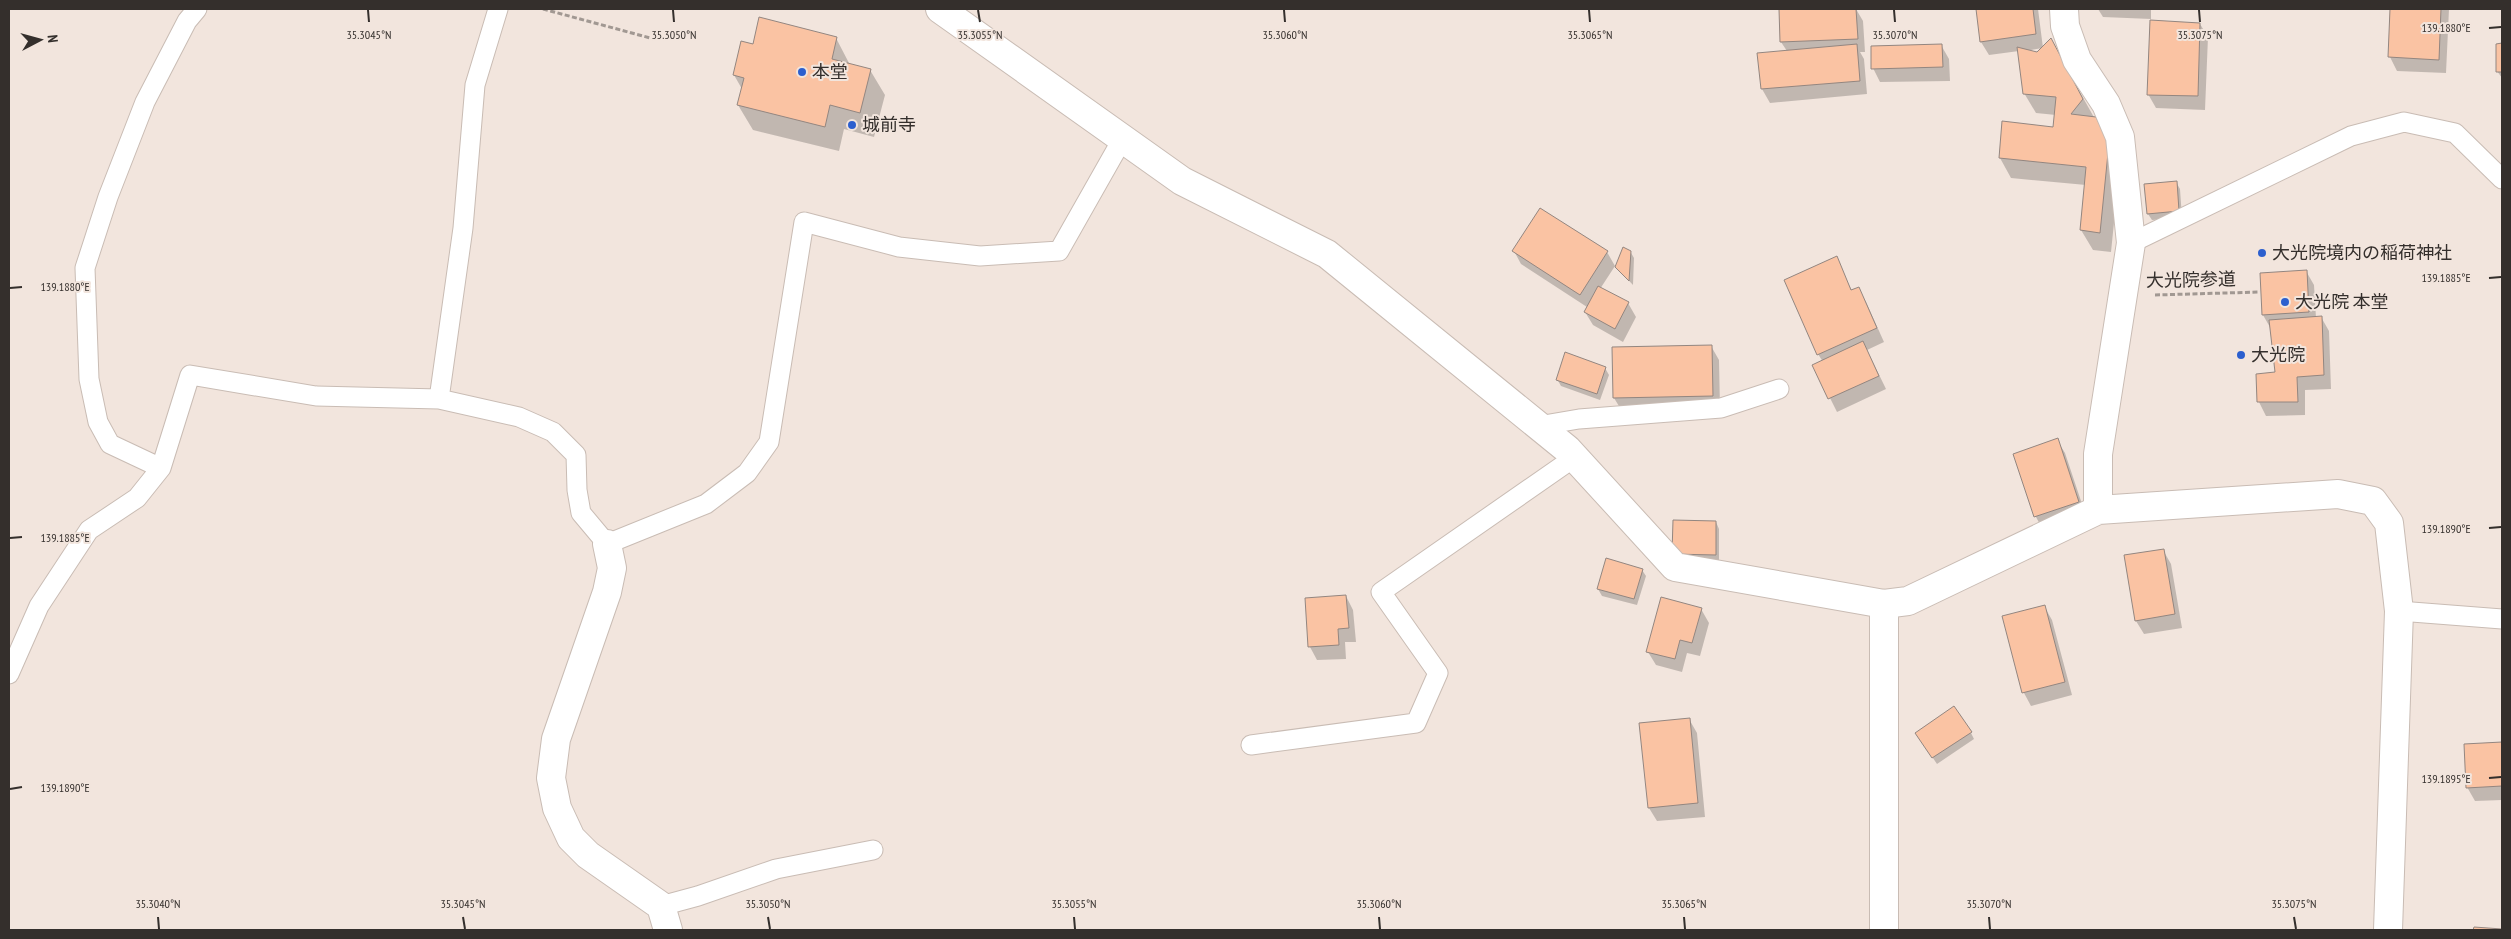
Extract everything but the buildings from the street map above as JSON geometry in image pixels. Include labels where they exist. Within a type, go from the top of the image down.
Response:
[{"type":"street","points":[[940,9],[1182,181],[1327,254],[1575,457],[1675,567],[1884,604],[1908,601],[2098,510],[2338,494],[2373,501],[2389,523],[2399,611],[2388,930]]},
{"type":"street","points":[[2064,9],[2065,26],[2077,60],[2106,104],[2120,137],[2131,242],[2098,454],[2098,510]]},
{"type":"street","points":[[607,544],[612,568],[607,592],[556,739],[551,778],[557,808],[571,838],[588,856],[665,918]]},
{"type":"street","points":[[1884,604],[1884,930]]},
{"type":"lane","points":[[161,468],[110,444],[98,422],[89,378],[85,268],[108,197],[145,102],[187,20],[197,9]]},
{"type":"lane","points":[[439,399],[463,228],[475,85],[498,9]]},
{"type":"lane","points":[[2131,242],[2351,136],[2404,122],[2455,133],[2502,179]]},
{"type":"lane","points":[[9,674],[39,606],[90,530],[137,498],[161,468],[190,375],[316,396],[439,399],[519,417],[553,432],[576,455],[577,490],[581,513],[607,544],[706,504],[747,473],[769,442],[804,222],[899,247],[971,255],[1059,251],[1123,138]]},
{"type":"lane","points":[[1538,426],[1578,419],[1721,408],[1779,389]]},
{"type":"lane","points":[[1251,745],[1416,723],[1438,673],[1381,592],[1575,457]]},
{"type":"lane","points":[[2399,611],[2502,619]]},
{"type":"lane","points":[[665,918],[698,896],[776,869],[873,850]]},
{"type":"path","points":[[543,9],[654,39]]},
{"type":"path","name":"大光院参道","points":[[2122,296],[2260,292]]},
{"type":"place","name":"本堂","points":[[802,72]]},
{"type":"place","name":"城前寺","points":[[852,125]]},
{"type":"place","name":"大光院境内の稲荷神社","points":[[2262,253]]},
{"type":"place","name":"大光院 本堂","points":[[2285,302]]},
{"type":"place","name":"大光院","points":[[2241,355]]}]
